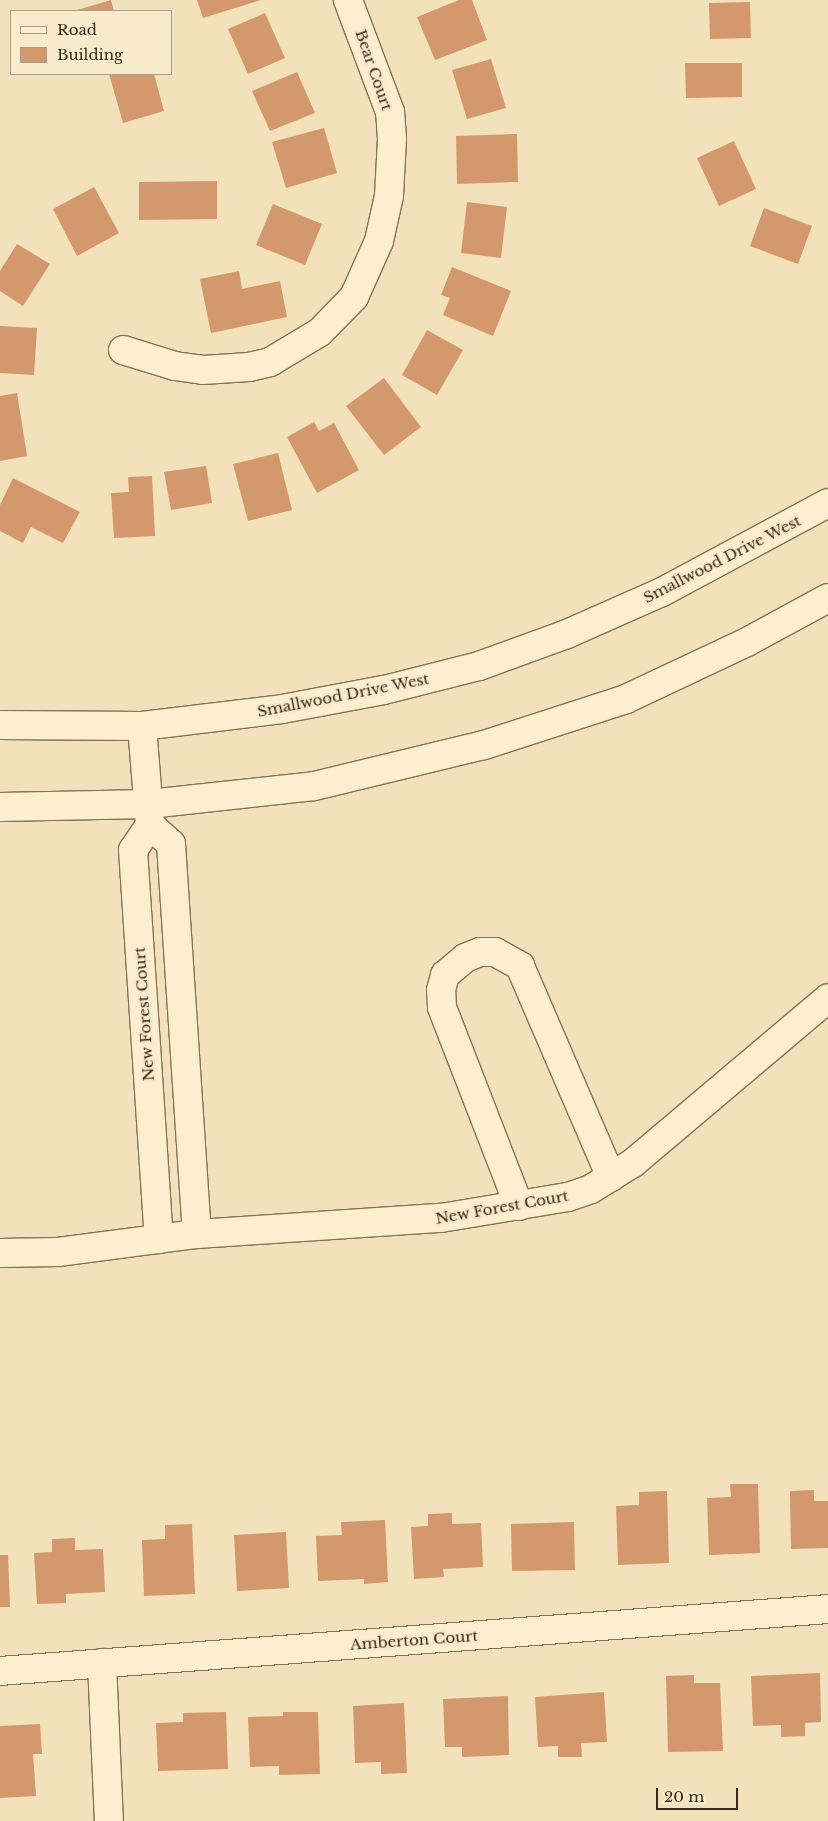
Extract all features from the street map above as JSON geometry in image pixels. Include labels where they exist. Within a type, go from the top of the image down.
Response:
[{"type":"street","name":"Bear Court","points":[[122,350],[175,366],[203,370],[249,367],[270,362],[320,332],[354,297],[379,241],[389,196],[392,139],[390,112],[348,0]]},
{"type":"street","name":"Smallwood Drive West","points":[[0,725],[142,726],[292,708],[384,690],[479,666],[567,634],[662,592],[828,503]]},
{"type":"street","points":[[0,807],[149,814],[314,786],[484,746],[626,699],[747,642],[828,598]]},
{"type":"street","points":[[142,726],[149,814],[171,844],[197,1234]]},
{"type":"street","name":"New Forest Court","points":[[149,814],[133,850],[159,1239]]},
{"type":"street","points":[[519,1206],[442,1006],[441,990],[445,975],[465,958],[480,952],[495,952],[520,966],[611,1178]]},
{"type":"street","name":"New Forest Court","points":[[0,1253],[58,1252],[197,1234],[431,1219],[568,1197],[611,1178],[702,1107],[828,998]]},
{"type":"street","name":"Amberton Court","points":[[0,1671],[828,1609]]},
{"type":"street","points":[[102,1663],[109,1821]]},
{"type":"building","points":[[111,0],[114,10],[77,10]]},
{"type":"building","points":[[197,0],[261,0],[203,18]]},
{"type":"building","points":[[459,0],[472,0],[487,40],[435,60],[417,17]]},
{"type":"building","points":[[750,2],[751,38],[710,39],[709,3]]},
{"type":"building","points":[[265,13],[285,58],[248,74],[228,29]]},
{"type":"building","points":[[491,59],[506,108],[467,119],[452,70]]},
{"type":"building","points":[[685,63],[742,63],[742,97],[686,98]]},
{"type":"building","points":[[297,72],[315,113],[270,131],[252,91]]},
{"type":"building","points":[[109,75],[154,75],[164,111],[123,123]]},
{"type":"building","points":[[324,128],[337,173],[286,188],[272,142]]},
{"type":"building","points":[[517,134],[518,182],[457,184],[456,136]]},
{"type":"building","points":[[734,141],[756,189],[719,206],[697,158]]},
{"type":"building","points":[[217,181],[217,219],[139,220],[139,182]]},
{"type":"building","points":[[94,187],[119,233],[77,256],[53,209]]},
{"type":"building","points":[[467,202],[507,207],[501,258],[461,253]]},
{"type":"building","points":[[273,204],[322,224],[305,265],[256,245]]},
{"type":"building","points":[[764,208],[812,226],[798,264],[750,246]]},
{"type":"building","points":[[17,244],[50,264],[23,306],[0,291],[0,271]]},
{"type":"building","points":[[452,267],[511,291],[493,336],[443,315],[450,298],[441,295]]},
{"type":"building","points":[[239,271],[242,289],[280,281],[287,317],[211,333],[200,279]]},
{"type":"building","points":[[0,326],[37,328],[34,375],[0,373]]},
{"type":"building","points":[[427,330],[463,350],[437,395],[402,375]]},
{"type":"building","points":[[384,378],[421,427],[384,455],[346,406]]},
{"type":"building","points":[[17,393],[27,456],[0,461],[0,396]]},
{"type":"building","points":[[314,422],[319,431],[334,423],[359,470],[317,493],[287,437]]},
{"type":"building","points":[[278,453],[292,510],[248,521],[233,464]]},
{"type":"building","points":[[206,466],[212,503],[171,510],[164,472]]},
{"type":"building","points":[[152,476],[155,536],[114,538],[111,493],[129,492],[128,477]]},
{"type":"building","points":[[13,478],[80,512],[63,543],[31,527],[23,543],[0,531],[0,505]]},
{"type":"building","points":[[730,1484],[758,1484],[760,1553],[709,1555],[707,1498],[731,1497]]},
{"type":"building","points":[[814,1490],[814,1501],[828,1501],[828,1548],[791,1549],[790,1491]]},
{"type":"building","points":[[667,1491],[669,1563],[618,1565],[616,1506],[639,1505],[639,1492]]},
{"type":"building","points":[[452,1513],[452,1524],[481,1523],[483,1567],[443,1569],[444,1577],[414,1579],[411,1527],[428,1526],[428,1514]]},
{"type":"building","points":[[385,1520],[388,1582],[364,1584],[364,1579],[318,1581],[316,1536],[342,1535],[341,1522]]},
{"type":"building","points":[[574,1522],[575,1570],[512,1571],[511,1524]]},
{"type":"building","points":[[192,1524],[195,1594],[144,1596],[142,1540],[165,1539],[165,1525]]},
{"type":"building","points":[[286,1532],[289,1588],[237,1591],[234,1535]]},
{"type":"building","points":[[75,1538],[75,1550],[103,1549],[105,1592],[66,1594],[66,1603],[37,1604],[34,1553],[52,1552],[52,1539]]},
{"type":"building","points":[[0,1555],[8,1555],[10,1607],[0,1607]]},
{"type":"building","points":[[820,1673],[821,1722],[805,1723],[805,1736],[781,1737],[781,1725],[753,1726],[751,1676]]},
{"type":"building","points":[[694,1675],[694,1683],[720,1683],[723,1751],[668,1752],[666,1676]]},
{"type":"building","points":[[604,1692],[607,1742],[581,1743],[582,1757],[558,1757],[558,1746],[538,1747],[535,1697]]},
{"type":"building","points":[[508,1696],[509,1755],[462,1757],[462,1747],[445,1747],[443,1699]]},
{"type":"building","points":[[404,1703],[407,1773],[381,1774],[381,1762],[355,1763],[353,1706]]},
{"type":"building","points":[[226,1712],[228,1769],[158,1771],[156,1723],[183,1722],[183,1713]]},
{"type":"building","points":[[283,1712],[318,1712],[320,1774],[279,1775],[279,1766],[250,1767],[248,1717],[283,1716]]},
{"type":"building","points":[[40,1724],[42,1754],[33,1754],[36,1796],[0,1798],[0,1726]]}]
